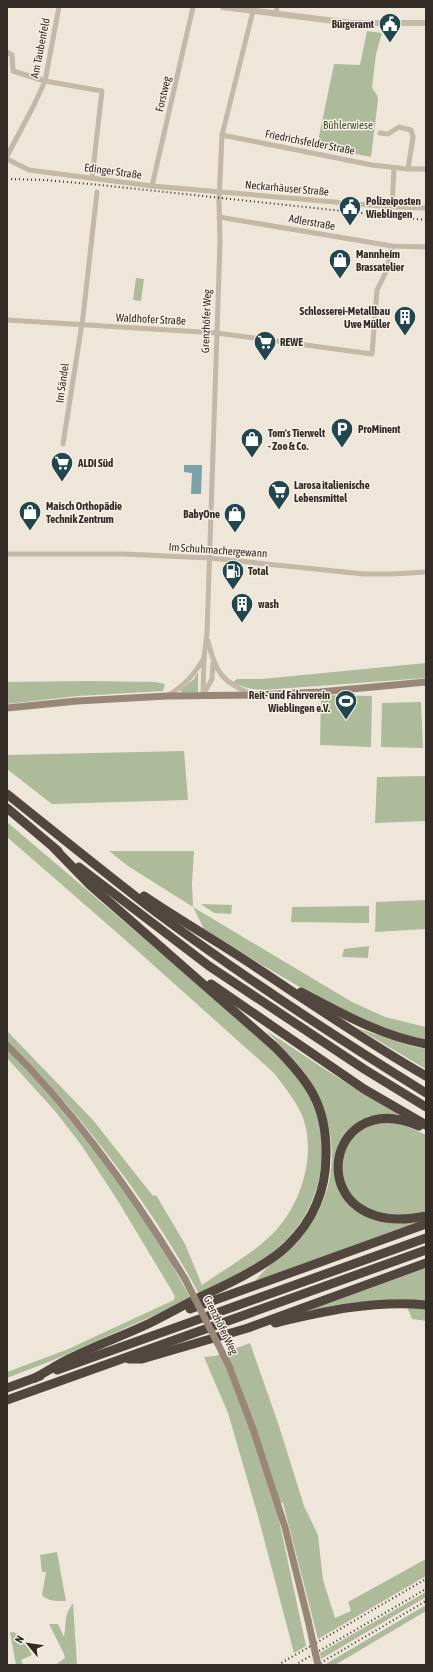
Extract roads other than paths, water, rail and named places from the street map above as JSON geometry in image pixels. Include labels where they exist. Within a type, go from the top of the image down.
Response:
[{"type":"highway","points":[[7,794],[157,913],[265,989],[426,1093]]},
{"type":"highway","points":[[7,808],[54,848],[209,966],[346,1057],[426,1107]]},
{"type":"highway","points":[[35,1378],[73,1356],[150,1323],[221,1288],[270,1260],[287,1247],[302,1230],[313,1213],[325,1180],[326,1165],[326,1131],[322,1114],[307,1082],[295,1067],[275,1047],[90,885],[54,848]]},
{"type":"highway","points":[[110,876],[130,886],[161,908],[256,967],[340,1024],[426,1076]]},
{"type":"highway","points":[[169,954],[252,1014],[364,1089],[426,1125]]},
{"type":"highway","points":[[256,967],[351,1018],[409,1041],[426,1044]]},
{"type":"highway","points":[[426,1129],[406,1121],[392,1118],[370,1121],[357,1128],[347,1139],[340,1152],[338,1167],[339,1181],[345,1195],[355,1206],[368,1214],[394,1219],[426,1216]]},
{"type":"highway","points":[[150,1323],[426,1224]]},
{"type":"highway","points":[[7,1388],[426,1238]]},
{"type":"highway","points":[[7,1400],[426,1250]]},
{"type":"highway","points":[[121,1359],[142,1359],[248,1328],[426,1263]]},
{"type":"highway","points":[[248,1328],[260,1327],[355,1306],[380,1303],[426,1305]]},
{"type":"main road","points":[[7,708],[77,701],[166,696],[255,695],[320,692],[426,682]]},
{"type":"main road","name":"Grenzhöfer Weg","points":[[7,1045],[26,1064],[84,1130],[133,1197],[185,1279],[229,1366],[253,1429],[285,1527],[318,1665]]},
{"type":"street","name":"Am Taubenfeld","points":[[7,156],[45,81],[58,7]]},
{"type":"street","name":"Forstweg","points":[[152,186],[193,7]]},
{"type":"street","points":[[223,7],[361,24],[426,23]]},
{"type":"street","points":[[276,7],[276,14]]},
{"type":"street","name":"Grenzhöfer Weg","points":[[203,696],[210,558],[217,333],[219,192],[222,135],[253,11]]},
{"type":"street","points":[[7,52],[12,55],[13,71],[45,81],[102,90],[92,178]]},
{"type":"street","points":[[380,133],[388,134],[399,127],[411,130],[413,137],[408,169]]},
{"type":"street","name":"Friedrichsfelder Straße","points":[[222,135],[340,159],[394,168],[426,168]]},
{"type":"street","name":"Edinger Straße","points":[[7,159],[29,170],[152,186],[219,192]]},
{"type":"street","points":[[392,207],[394,168]]},
{"type":"street","points":[[81,325],[97,192]]},
{"type":"street","name":"Neckarhäuser Straße","points":[[219,192],[392,207],[426,208]]},
{"type":"street","name":"Adlerstraße","points":[[219,217],[392,246],[426,247]]},
{"type":"street","name":"Waldhofer Straße","points":[[7,320],[217,333],[372,354],[377,290],[386,272],[392,246]]},
{"type":"street","name":"Im Sändel","points":[[63,444],[81,325]]},
{"type":"street","name":"Im Schuhmachergewann","points":[[7,554],[123,554],[261,562],[297,568],[369,574],[426,572]]},
{"type":"street","name":"Grenzhöfer Weg","points":[[207,636],[213,661],[220,674],[230,684],[255,695]]},
{"type":"street","name":"Grenzhöfer Weg","points":[[166,696],[182,686],[191,677],[204,657]]},
{"type":"street","name":"Grenzhöfer Weg","points":[[203,696],[212,679],[213,661]]},
{"type":"water","points":[[184,465],[202,465],[201,494],[191,494],[192,473],[184,472]]},
{"type":"railway","points":[[7,179],[45,180],[100,185],[426,220]]},
{"type":"railway","points":[[278,1665],[426,1579]]},
{"type":"railway","points":[[295,1665],[426,1589]]},
{"type":"railway","points":[[317,1665],[426,1601]]},
{"type":"place","name":"Bürgeramt","points":[[390,44]]},
{"type":"place","name":"Polizeiposten Wieblingen","points":[[350,226]]},
{"type":"place","name":"Mannheim Brassatelier","points":[[340,280]]},
{"type":"place","name":"Schlosserei-Metallbau Uwe Müller","points":[[405,336]]},
{"type":"place","name":"REWE","points":[[265,362]]},
{"type":"place","name":"ProMinent","points":[[342,448]]},
{"type":"place","name":"Tom's Tierwelt - Zoo & Co.","points":[[252,458]]},
{"type":"place","name":"ALDI Süd","points":[[62,482]]},
{"type":"place","name":"Larosa italienische Lebensmittel","points":[[279,510]]},
{"type":"place","name":"Maisch Orthopädie Technik Zentrum","points":[[30,532]]},
{"type":"place","name":"BabyOne","points":[[235,534]]},
{"type":"place","name":"Total","points":[[233,590]]},
{"type":"place","name":"wash","points":[[242,624]]},
{"type":"place","name":"Reit- und Fahrverein Wieblingen e.V.","points":[[346,720]]},
{"type":"park label","name":"Bühlerwiese","points":[[348,125]]}]
